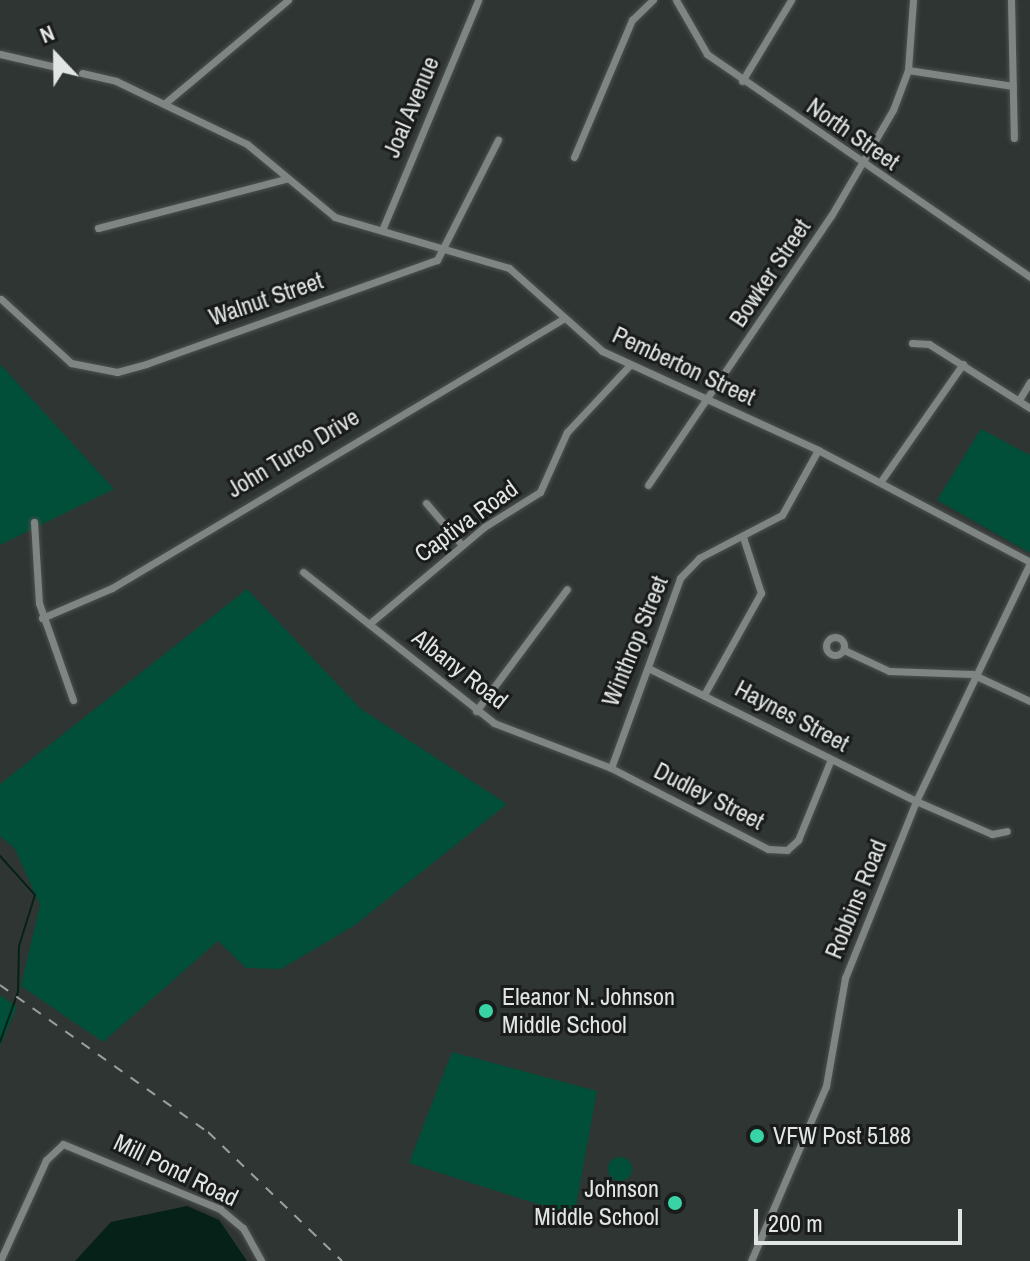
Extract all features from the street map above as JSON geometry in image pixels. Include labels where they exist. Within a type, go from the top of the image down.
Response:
[{"type":"street","points":[[164,104],[288,0]]},
{"type":"street","name":"Joal Avenue","points":[[382,230],[478,0]]},
{"type":"street","points":[[574,157],[626,30],[653,0]]},
{"type":"street","name":"North Street","points":[[676,0],[707,54],[861,166],[1030,277]]},
{"type":"street","points":[[742,81],[791,0]]},
{"type":"street","points":[[913,0],[908,70],[1013,86]]},
{"type":"street","points":[[1011,0],[1014,138]]},
{"type":"street","points":[[0,54],[56,67]]},
{"type":"street","name":"Bowker Street","points":[[648,485],[861,166],[908,70]]},
{"type":"street","name":"Pemberton Street","points":[[82,73],[164,104],[247,144],[288,178],[315,206],[382,230],[509,268],[581,338],[630,365],[881,481],[1030,562]]},
{"type":"street","name":"Walnut Street","points":[[1,299],[56,356],[117,372],[433,262],[444,248],[498,140]]},
{"type":"street","points":[[98,228],[288,178]]},
{"type":"street","name":"John Turco Drive","points":[[42,618],[112,588],[563,319]]},
{"type":"street","points":[[912,343],[929,344],[1030,408]]},
{"type":"street","points":[[881,481],[963,364]]},
{"type":"street","name":"Captiva Road","points":[[369,624],[461,544],[540,492],[567,432],[630,365]]},
{"type":"street","points":[[1019,400],[1030,382]]},
{"type":"street","name":"Winthrop Street","points":[[611,768],[680,578],[699,558],[782,515],[818,450]]},
{"type":"street","points":[[426,503],[461,544]]},
{"type":"street","points":[[34,522],[42,618],[73,700]]},
{"type":"street","points":[[705,693],[761,593],[743,537]]},
{"type":"street","name":"Robbins Road","points":[[751,1261],[826,1086],[845,978],[916,801],[972,674],[1030,562]]},
{"type":"street","name":"Albany Road","points":[[303,572],[476,711],[611,768]]},
{"type":"street","points":[[476,711],[567,589]]},
{"type":"street","points":[[844,650],[889,671],[972,674],[1030,701]]},
{"type":"street","name":"Haynes Street","points":[[648,668],[705,693],[916,801],[992,834],[1007,831]]},
{"type":"street","name":"Dudley Street","points":[[611,768],[768,849],[791,848],[831,759]]},
{"type":"street","name":"Mill Pond Road","points":[[0,1261],[54,1147],[90,1151],[220,1209],[243,1228],[261,1261]]},
{"type":"green space","points":[[0,364],[114,489],[0,545]]},
{"type":"green space","points":[[981,429],[1030,455],[1030,553],[937,500]]},
{"type":"green space","points":[[247,589],[361,709],[507,804],[355,925],[281,969],[246,968],[218,941],[103,1042],[21,986],[40,905],[15,849],[0,836],[0,784]]},
{"type":"green space","points":[[0,995],[17,1007],[0,1046]]},
{"type":"green space","points":[[452,1052],[597,1091],[576,1206],[563,1212],[409,1163]]},
{"type":"green space","points":[[620,1157],[629,1160],[632,1169],[629,1178],[620,1181],[611,1178],[608,1169],[611,1160]]},
{"type":"shaded area","points":[[187,1206],[219,1220],[247,1261],[75,1261],[111,1222]]},
{"type":"waterway","points":[[0,856],[35,895],[19,946],[18,992],[0,1042]]},
{"type":"railway","points":[[0,985],[208,1132],[342,1261]]},
{"type":"place","name":"Eleanor N. Johnson Middle School","points":[[486,1011]]},
{"type":"place","name":"VFW Post 5188","points":[[757,1136]]},
{"type":"place","name":"Johnson Middle School","points":[[675,1203]]}]
